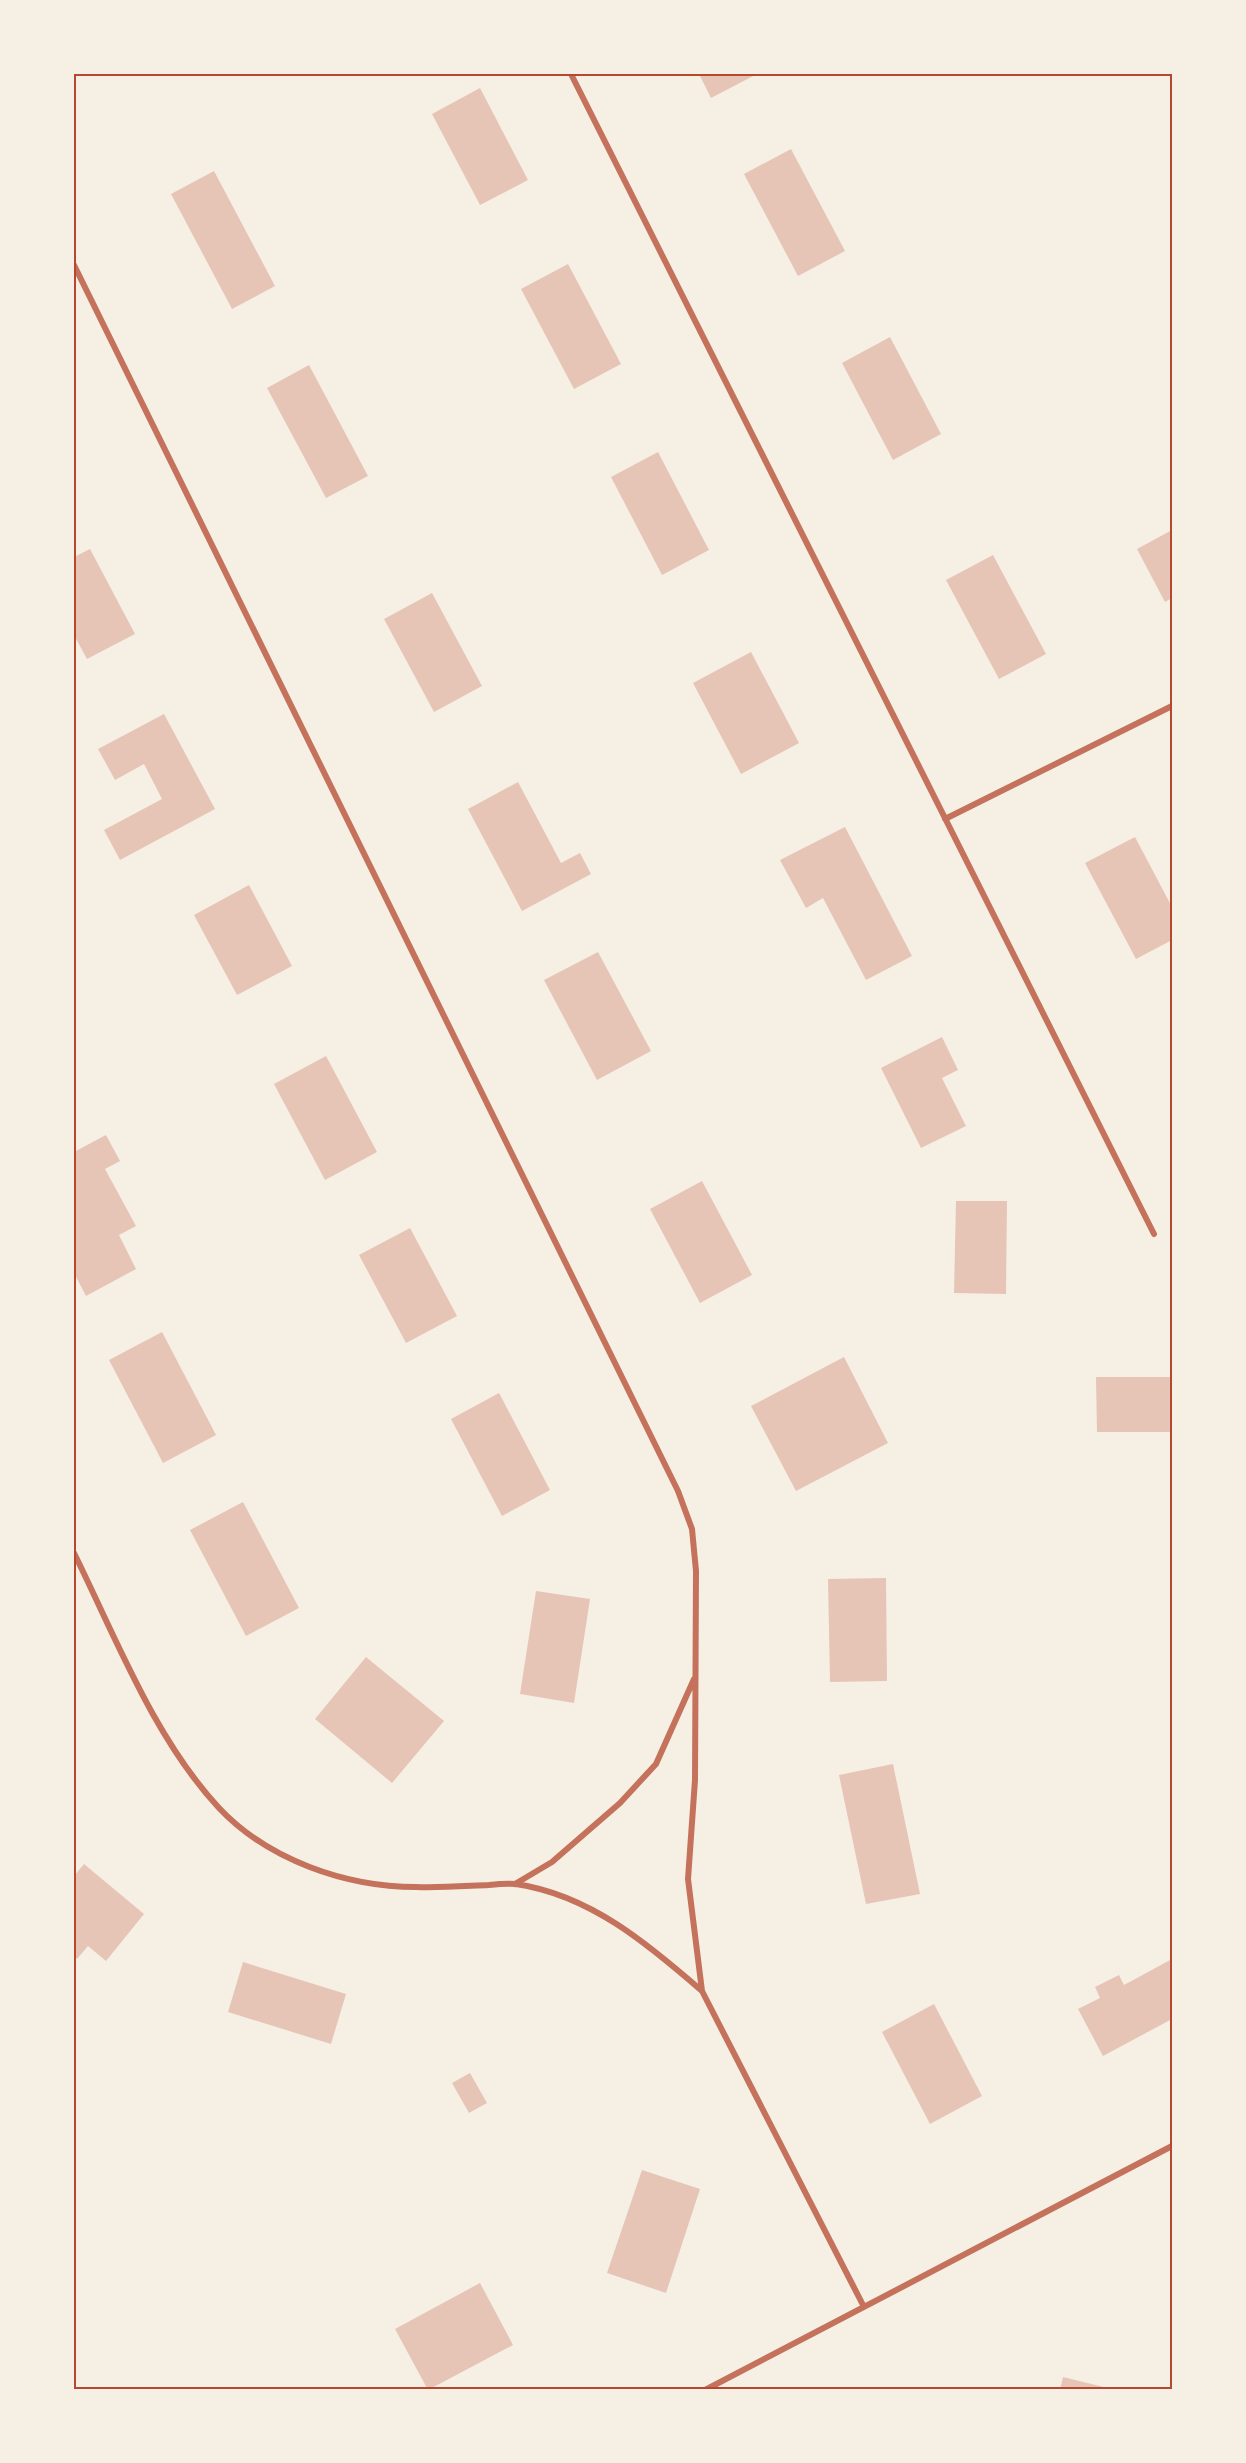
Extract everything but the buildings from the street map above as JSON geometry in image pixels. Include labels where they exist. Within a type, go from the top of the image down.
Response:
[{"type":"street","points":[[572,74],[1154,1234]]},
{"type":"street","points":[[74,265],[678,1491],[692,1529],[696,1572],[695,1780],[688,1879],[702,1991],[864,2307]]},
{"type":"street","points":[[945,819],[1173,706]]},
{"type":"street","points":[[74,1553],[153,1715],[182,1763],[220,1809],[260,1843],[310,1866],[364,1883],[415,1887],[515,1884],[580,1904],[620,1925],[656,1950],[702,1991]]},
{"type":"street","points":[[515,1884],[552,1862],[620,1803],[656,1764],[695,1676]]},
{"type":"street","points":[[705,2390],[1173,2146]]}]
